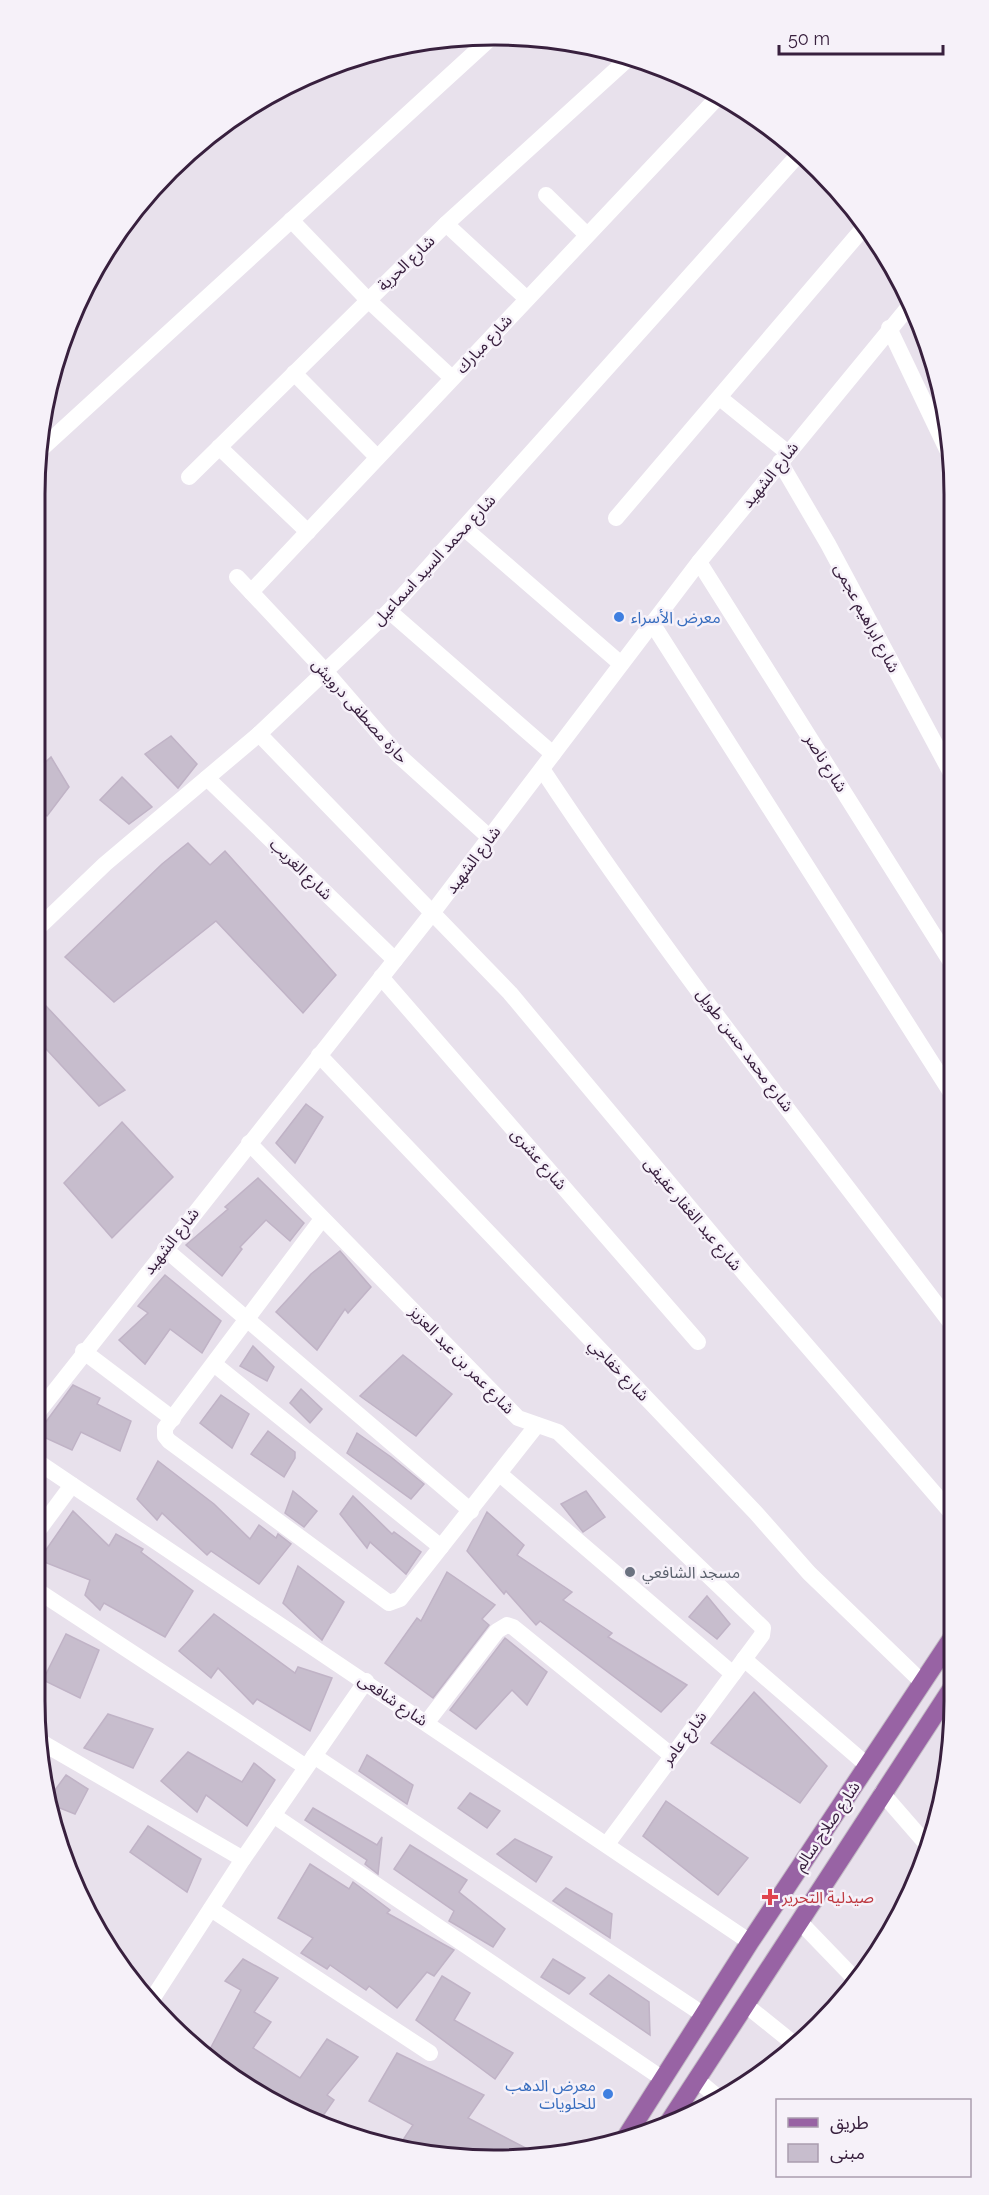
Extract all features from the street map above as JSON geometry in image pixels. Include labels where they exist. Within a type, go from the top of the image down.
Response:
[{"type":"main road","name":"شارع صلاح سالم","points":[[631,2128],[750,1942],[944,1650]]},
{"type":"main road","name":"شارع صلاح سالم","points":[[676,2112],[747,2006],[944,1700]]},
{"type":"street","points":[[48,442],[482,45]]},
{"type":"street","name":"شارع الحرية","points":[[189,477],[446,224],[623,64]]},
{"type":"street","name":"شارع مبارك","points":[[251,592],[713,102]]},
{"type":"street","name":"شارع محمد السيد اسماعيل","points":[[45,921],[105,864],[259,734],[389,611],[794,160]]},
{"type":"street","points":[[546,195],[587,235]]},
{"type":"street","points":[[291,220],[368,300],[452,378]]},
{"type":"street","points":[[446,224],[527,299]]},
{"type":"street","points":[[616,518],[859,233]]},
{"type":"street","name":"شارع الشهيد","points":[[45,1401],[433,912],[699,562],[905,311]]},
{"type":"street","points":[[889,328],[940,434]]},
{"type":"street","points":[[294,373],[377,457]]},
{"type":"street","points":[[720,398],[784,458]]},
{"type":"street","points":[[219,447],[308,532]]},
{"type":"street","name":"شارع ابراهيم عجمى","points":[[784,458],[944,760]]},
{"type":"street","points":[[464,528],[621,664]]},
{"type":"street","name":"شارع ناصر","points":[[699,562],[944,951]]},
{"type":"street","name":"حارة مصطفى درويش","points":[[237,577],[326,672],[409,766],[489,837]]},
{"type":"street","points":[[389,611],[553,754]]},
{"type":"street","points":[[652,623],[944,1082]]},
{"type":"street","name":"شارع عبد الغفار عفيفى","points":[[259,734],[510,993],[745,1275],[944,1504]]},
{"type":"street","name":"شارع محمد حسن طويل","points":[[542,769],[581,828],[684,969],[944,1314]]},
{"type":"street","name":"شارع الغريب","points":[[207,778],[395,960]]},
{"type":"street","name":"شارع عشرى","points":[[381,977],[698,1342]]},
{"type":"street","name":"شارع خفاجي","points":[[319,1055],[756,1513],[809,1573],[922,1683]]},
{"type":"street","name":"شارع عمر بن عبد العزيز","points":[[249,1143],[518,1418],[558,1432],[760,1625],[762,1632]]},
{"type":"street","points":[[322,1219],[165,1428],[165,1436],[169,1441],[389,1604],[400,1599],[501,1475],[537,1425]]},
{"type":"street","points":[[165,1249],[471,1510]]},
{"type":"street","points":[[83,1351],[173,1419]]},
{"type":"street","points":[[214,1364],[441,1547]]},
{"type":"street","name":"شارع شافعى","points":[[45,1467],[427,1722],[750,1942]]},
{"type":"street","points":[[501,1475],[733,1674]]},
{"type":"street","points":[[45,1521],[72,1485]]},
{"type":"street","points":[[45,1596],[310,1761],[704,2015]]},
{"type":"street","points":[[427,1722],[497,1631],[507,1625],[513,1627],[671,1755]]},
{"type":"street","name":"شارع عامر","points":[[607,1844],[762,1632]]},
{"type":"street","points":[[744,1659],[867,1765]]},
{"type":"street","points":[[155,1995],[243,1859],[366,1681]]},
{"type":"street","points":[[48,1746],[243,1859]]},
{"type":"street","points":[[882,1793],[922,1840]]},
{"type":"street","points":[[273,1815],[663,2079]]},
{"type":"street","points":[[211,1909],[430,2053]]},
{"type":"street","points":[[800,1922],[851,1974]]},
{"type":"street","points":[[747,2006],[789,2040]]},
{"type":"street","points":[[697,2080],[713,2093]]},
{"type":"building","points":[[171,736],[197,764],[178,788],[145,754]]},
{"type":"building","points":[[51,757],[69,787],[47,816],[45,814],[45,763]]},
{"type":"building","points":[[122,777],[152,807],[129,824],[100,800]]},
{"type":"building","points":[[188,843],[210,865],[225,851],[336,975],[303,1013],[216,921],[114,1002],[65,957],[162,864]]},
{"type":"building","points":[[45,1007],[125,1090],[99,1106],[45,1048]]},
{"type":"building","points":[[306,1104],[323,1117],[295,1163],[276,1143]]},
{"type":"building","points":[[122,1122],[173,1177],[112,1238],[64,1183]]},
{"type":"building","points":[[258,1178],[304,1223],[290,1241],[266,1220],[240,1247],[242,1249],[222,1276],[186,1245],[228,1209],[225,1207]]},
{"type":"building","points":[[340,1251],[371,1287],[348,1313],[345,1309],[317,1350],[276,1312],[311,1274]]},
{"type":"building","points":[[165,1275],[221,1321],[202,1353],[170,1329],[145,1364],[119,1340],[148,1313],[138,1306]]},
{"type":"building","points":[[253,1346],[274,1367],[267,1381],[240,1366]]},
{"type":"building","points":[[403,1355],[452,1394],[416,1436],[360,1396]]},
{"type":"building","points":[[73,1385],[100,1398],[97,1404],[131,1421],[120,1451],[81,1432],[72,1450],[45,1438],[45,1423]]},
{"type":"building","points":[[301,1389],[322,1409],[310,1423],[290,1403]]},
{"type":"building","points":[[221,1395],[249,1414],[232,1448],[200,1423]]},
{"type":"building","points":[[268,1431],[295,1452],[295,1458],[284,1477],[251,1454]]},
{"type":"building","points":[[357,1433],[424,1484],[411,1499],[347,1453]]},
{"type":"building","points":[[158,1461],[214,1504],[250,1539],[259,1525],[276,1538],[278,1534],[291,1544],[259,1584],[211,1551],[207,1555],[162,1513],[157,1520],[137,1499]]},
{"type":"building","points":[[293,1491],[317,1511],[304,1527],[285,1513]]},
{"type":"building","points":[[586,1491],[605,1517],[583,1532],[561,1504]]},
{"type":"building","points":[[353,1496],[392,1534],[394,1532],[421,1552],[406,1574],[370,1542],[367,1548],[340,1514]]},
{"type":"building","points":[[73,1511],[109,1546],[116,1534],[143,1549],[141,1552],[193,1591],[165,1637],[104,1603],[100,1610],[85,1595],[90,1580],[45,1562],[45,1551]]},
{"type":"building","points":[[487,1512],[524,1545],[517,1555],[572,1592],[563,1600],[612,1633],[608,1637],[687,1685],[661,1712],[540,1621],[536,1625],[506,1591],[504,1594],[467,1551]]},
{"type":"building","points":[[298,1566],[344,1602],[322,1640],[283,1603]]},
{"type":"building","points":[[447,1572],[495,1605],[482,1619],[489,1625],[433,1698],[385,1663],[417,1618],[421,1621]]},
{"type":"building","points":[[707,1596],[730,1624],[717,1639],[689,1617]]},
{"type":"building","points":[[214,1614],[295,1673],[298,1667],[332,1678],[310,1731],[257,1699],[253,1704],[218,1668],[211,1678],[179,1651]]},
{"type":"building","points":[[66,1634],[99,1650],[80,1698],[45,1681],[45,1676]]},
{"type":"building","points":[[505,1638],[547,1672],[527,1705],[512,1690],[476,1729],[450,1710]]},
{"type":"building","points":[[754,1692],[827,1766],[800,1803],[711,1743]]},
{"type":"building","points":[[108,1714],[153,1729],[133,1768],[84,1748]]},
{"type":"building","points":[[188,1752],[242,1782],[254,1763],[275,1780],[247,1826],[206,1795],[197,1812],[161,1781]]},
{"type":"building","points":[[367,1755],[413,1785],[407,1804],[359,1771]]},
{"type":"building","points":[[66,1775],[88,1789],[75,1814],[58,1807],[55,1791]]},
{"type":"building","points":[[470,1793],[500,1811],[487,1828],[458,1808]]},
{"type":"building","points":[[666,1801],[748,1858],[718,1895],[643,1836]]},
{"type":"building","points":[[313,1808],[377,1845],[382,1837],[378,1874],[365,1864],[367,1860],[305,1820]]},
{"type":"building","points":[[148,1826],[201,1859],[187,1892],[130,1852]]},
{"type":"building","points":[[515,1839],[552,1857],[536,1882],[497,1854]]},
{"type":"building","points":[[410,1845],[467,1880],[459,1892],[505,1929],[493,1947],[449,1921],[454,1911],[394,1869]]},
{"type":"building","points":[[310,1864],[349,1889],[353,1882],[390,1910],[387,1913],[454,1950],[434,1976],[427,1972],[397,2008],[369,1986],[366,1990],[330,1965],[327,1969],[301,1953],[313,1938],[278,1918]]},
{"type":"building","points":[[566,1888],[612,1914],[610,1938],[553,1901]]},
{"type":"building","points":[[243,1959],[278,1978],[254,2012],[271,2022],[253,2048],[300,2078],[327,2039],[358,2057],[327,2095],[334,2100],[323,2116],[270,2090],[210,2048],[241,1990],[225,1981]]},
{"type":"building","points":[[553,1959],[585,1978],[569,1994],[541,1977]]},
{"type":"building","points":[[609,1975],[649,2002],[650,2035],[590,1994]]},
{"type":"building","points":[[442,1976],[470,1993],[454,2020],[513,2053],[495,2079],[416,2020]]},
{"type":"building","points":[[397,2053],[484,2095],[468,2118],[527,2149],[465,2149],[403,2140],[413,2125],[369,2101]]},
{"type":"place","name":"معرض الأسراء","points":[[619,617]]},
{"type":"place","name":"مسجد الشافعي","points":[[630,1572]]},
{"type":"place","name":"صيدلية التحرير","points":[[770,1897]]},
{"type":"place","name":"معرض الدهب للحلويات","points":[[608,2094]]}]
